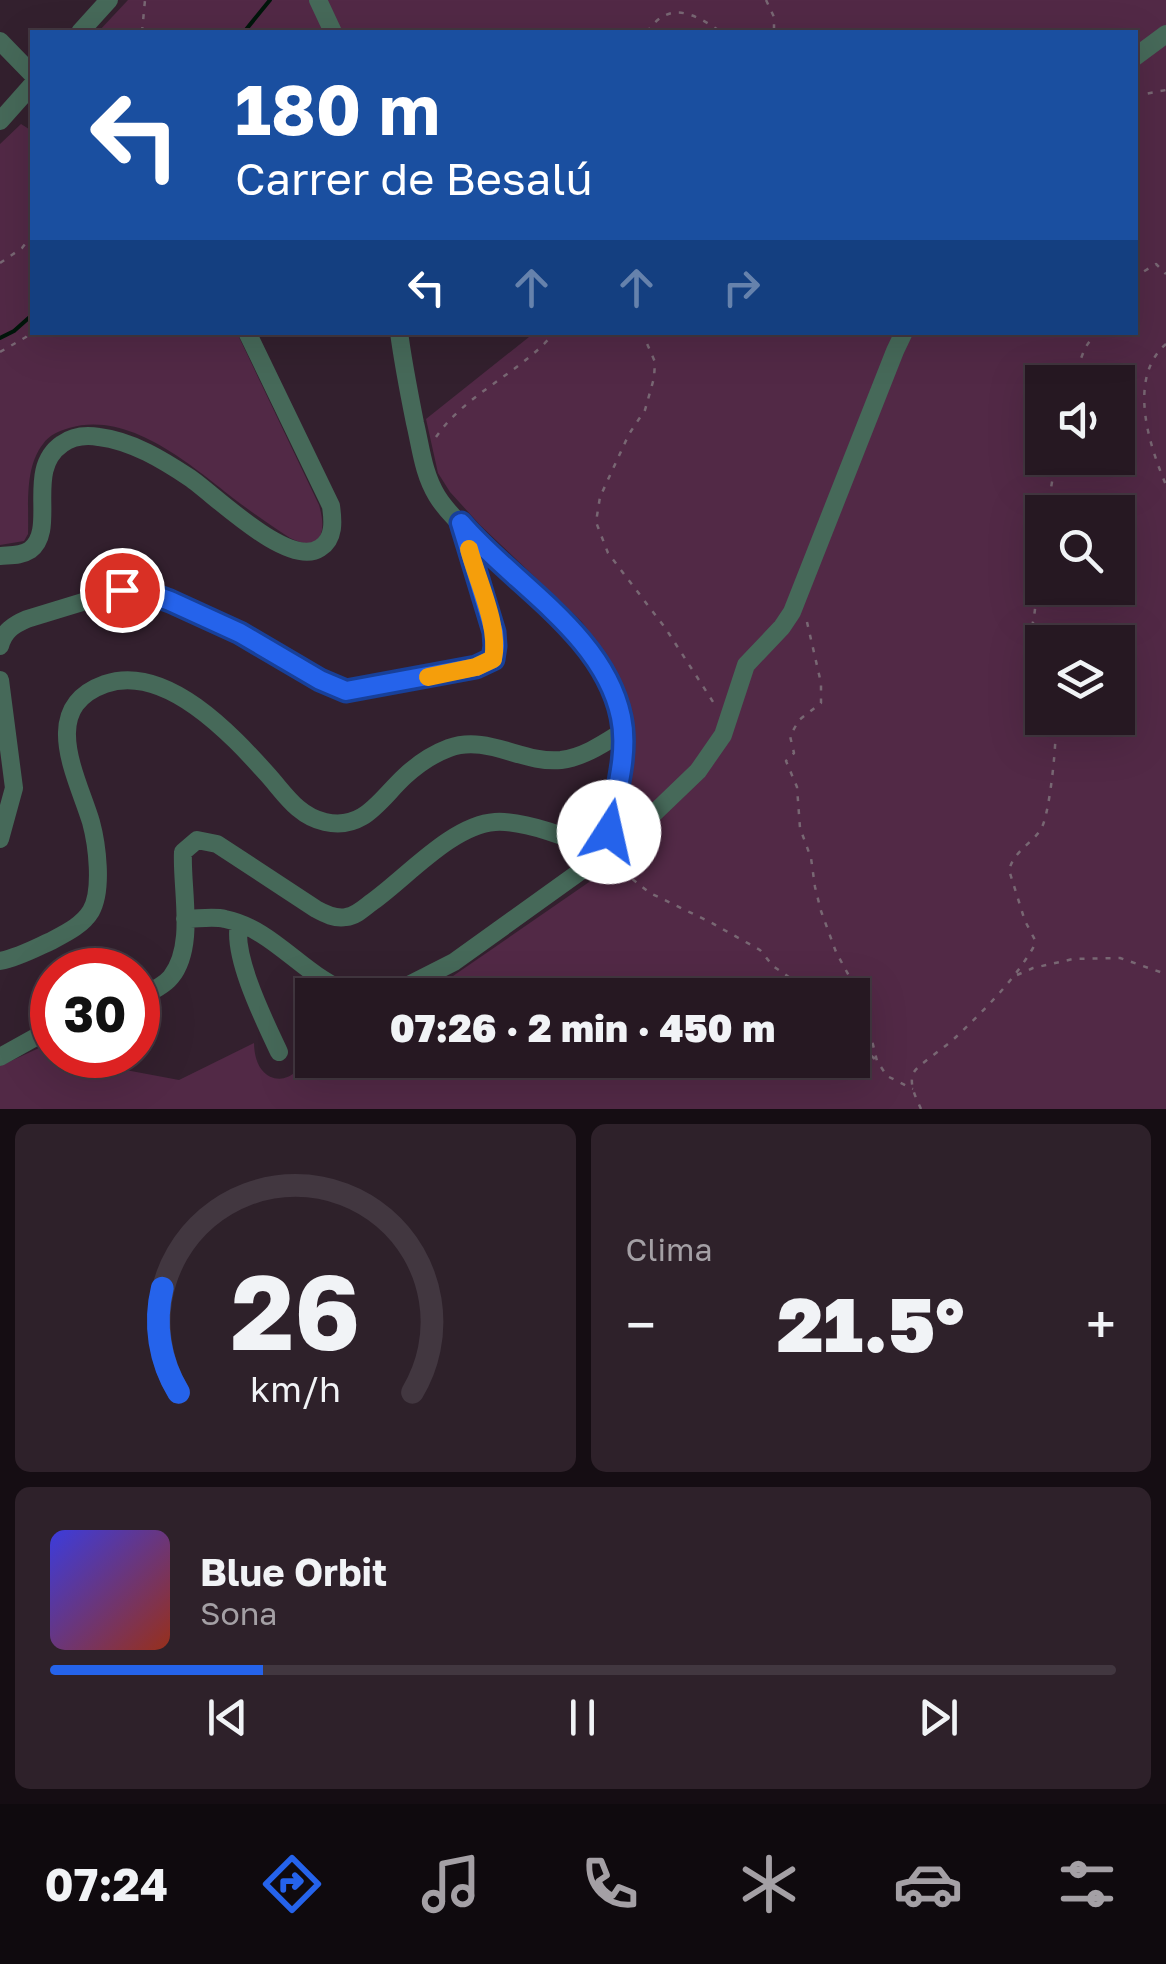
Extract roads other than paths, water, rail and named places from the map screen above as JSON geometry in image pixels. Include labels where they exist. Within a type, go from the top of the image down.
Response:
[{"type":"street","points":[[82,30],[109,0]]},
{"type":"street","points":[[318,0],[332,30]]},
{"type":"street","points":[[1138,55],[1166,34]]},
{"type":"street","points":[[0,41],[30,72]]},
{"type":"street","points":[[0,120],[30,87]]},
{"type":"street","points":[[0,556],[28,551],[36,543],[43,469],[50,455],[67,440],[95,436],[118,440],[161,460],[280,546],[309,552],[319,550],[331,532],[330,506],[249,335]]},
{"type":"street","points":[[400,335],[422,459],[439,500],[581,642],[609,685],[622,719],[622,762],[609,832],[600,852],[585,868],[454,962],[422,978]]},
{"type":"street","points":[[160,985],[173,974],[183,946],[183,852],[197,840],[217,844],[316,909],[342,918],[384,894],[457,835],[492,822],[543,830],[600,852],[622,844],[712,753],[746,665],[782,628],[796,604],[902,335]]},
{"type":"street","points":[[0,646],[6,632],[27,618],[137,589],[240,633],[346,691],[476,667],[493,659],[494,632],[461,523]]},
{"type":"street","points":[[0,680],[14,788],[0,839]]},
{"type":"street","points":[[0,961],[71,930],[84,920],[97,896],[94,834],[68,758],[67,724],[71,712],[90,691],[107,684],[141,681],[188,701],[243,747],[302,812],[327,823],[348,824],[367,816],[415,767],[454,746],[489,746],[530,758],[558,760],[582,756],[622,732]]},
{"type":"street","points":[[185,919],[224,918],[253,930],[320,978]]},
{"type":"street","points":[[239,924],[239,949],[263,1018],[280,1052]]},
{"type":"street","points":[[0,1057],[30,1040]]},
{"type":"waterway","points":[[246,30],[270,0]]},
{"type":"waterway","points":[[0,338],[30,317]]}]
